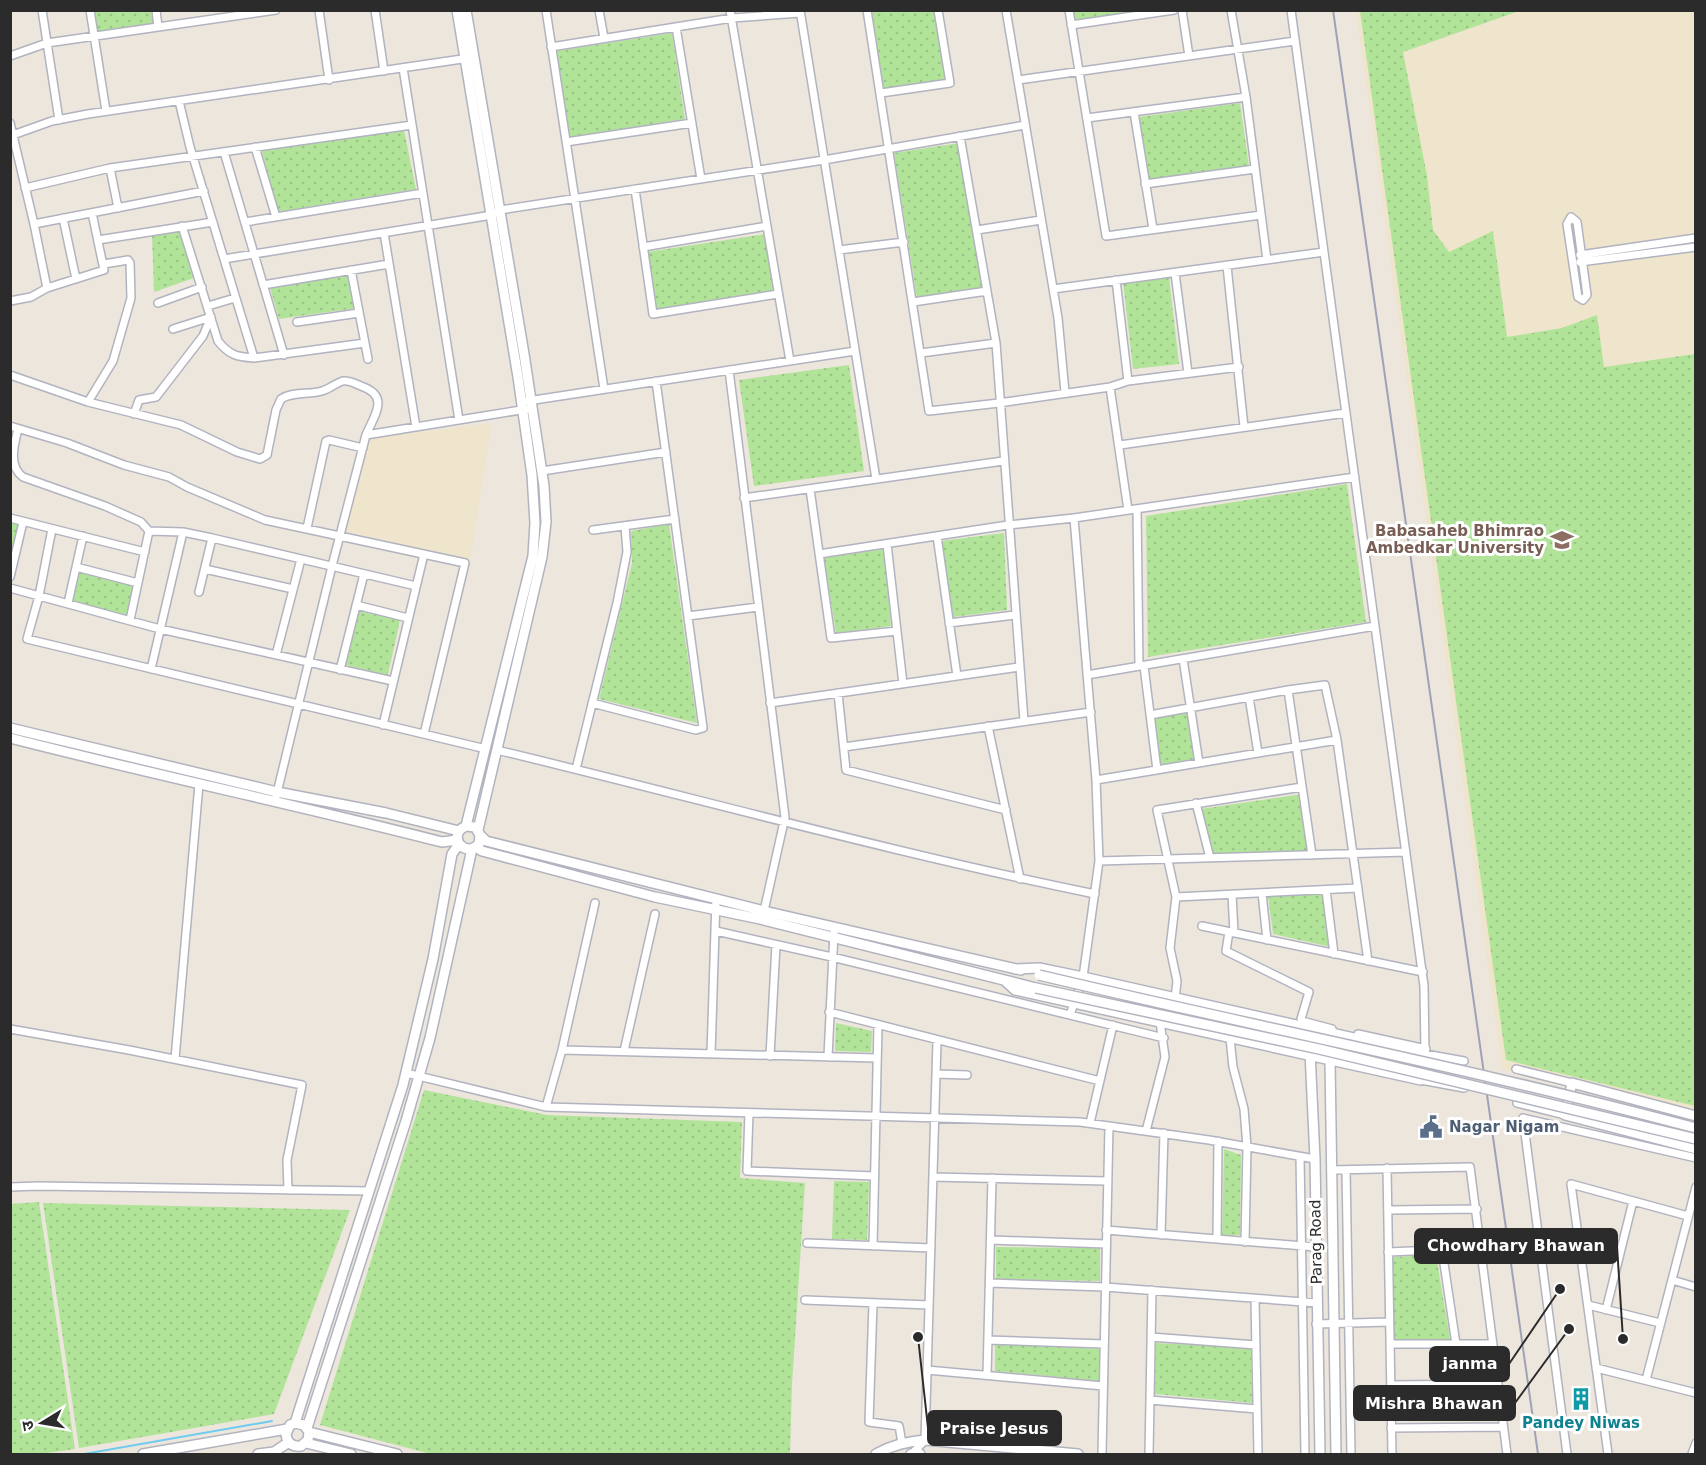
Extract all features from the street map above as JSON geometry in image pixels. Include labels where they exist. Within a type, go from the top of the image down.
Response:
[{"type":"street","points":[[42,10],[59,120]]},
{"type":"street","points":[[90,10],[106,111]]},
{"type":"street","points":[[156,10],[158,27]]},
{"type":"street","points":[[10,56],[47,43],[276,10]]},
{"type":"street","points":[[319,10],[329,80]]},
{"type":"street","points":[[375,10],[384,71]]},
{"type":"street","points":[[302,1448],[430,1038],[474,848],[480,841],[479,832],[542,557],[546,522],[542,471],[527,405],[470,58],[458,10]]},
{"type":"street","points":[[466,10],[470,58]]},
{"type":"street","points":[[546,10],[604,389]]},
{"type":"street","points":[[599,10],[604,38]]},
{"type":"street","points":[[867,10],[929,411],[999,403],[1110,387],[1128,381],[1239,367]]},
{"type":"street","points":[[880,93],[950,82],[938,10]]},
{"type":"street","points":[[1006,10],[1053,289],[1065,392]]},
{"type":"street","points":[[1069,10],[1106,236],[1261,214]]},
{"type":"street","points":[[1071,25],[1174,10]]},
{"type":"street","points":[[1182,10],[1189,56]]},
{"type":"street","points":[[1231,10],[1246,97],[1267,260]]},
{"type":"street","points":[[1291,10],[1422,972],[1425,1068],[1421,1080]]},
{"type":"street","points":[[551,47],[676,27],[731,14],[800,12],[876,479]]},
{"type":"street","points":[[731,14],[789,361]]},
{"type":"street","points":[[676,27],[701,179]]},
{"type":"street","points":[[1018,80],[1295,41]]},
{"type":"street","points":[[11,136],[59,120],[106,111],[470,58]]},
{"type":"street","points":[[403,68],[459,420]]},
{"type":"street","points":[[1087,118],[1246,97]]},
{"type":"street","points":[[179,101],[193,156],[254,358]]},
{"type":"street","points":[[1134,112],[1153,230]]},
{"type":"street","points":[[10,123],[11,136],[34,224],[47,288]]},
{"type":"street","points":[[566,142],[692,123]]},
{"type":"street","points":[[25,188],[110,168],[412,125]]},
{"type":"street","points":[[224,259],[576,198],[824,160],[1025,125]]},
{"type":"street","points":[[960,136],[996,343],[1024,721]]},
{"type":"street","points":[[255,147],[276,217]]},
{"type":"street","points":[[224,152],[284,355]]},
{"type":"street","points":[[110,168],[118,208]]},
{"type":"street","points":[[1145,184],[1255,169]]},
{"type":"street","points":[[635,189],[653,314],[778,294]]},
{"type":"street","points":[[34,224],[204,191]]},
{"type":"street","points":[[245,222],[423,193]]},
{"type":"street","points":[[10,301],[31,297],[47,288],[104,270],[92,213]]},
{"type":"street","points":[[1571,217],[1577,222],[1587,295],[1583,300],[1578,297],[1572,259],[1568,224],[1571,217]]},
{"type":"street","points":[[63,218],[76,279]]},
{"type":"street","points":[[977,230],[1041,220]]},
{"type":"street","points":[[98,240],[213,222]]},
{"type":"street","points":[[182,226],[219,341],[227,352],[239,357],[254,358],[365,343]]},
{"type":"street","points":[[643,247],[767,226]]},
{"type":"street","points":[[384,232],[416,427]]},
{"type":"street","points":[[1572,259],[1581,254],[1695,238]]},
{"type":"street","points":[[839,250],[904,242]]},
{"type":"street","points":[[1572,259],[1582,263],[1695,247]]},
{"type":"street","points":[[1053,289],[1324,252]]},
{"type":"street","points":[[88,402],[113,361],[132,293],[129,261],[126,259],[104,264]]},
{"type":"street","points":[[263,285],[389,264]]},
{"type":"street","points":[[1227,266],[1244,427]]},
{"type":"street","points":[[351,270],[368,359]]},
{"type":"street","points":[[1175,273],[1188,374]]},
{"type":"street","points":[[1116,280],[1128,381]]},
{"type":"street","points":[[158,303],[202,287]]},
{"type":"street","points":[[913,302],[987,291]]},
{"type":"street","points":[[208,306],[235,298]]},
{"type":"street","points":[[297,322],[359,313]]},
{"type":"street","points":[[134,414],[139,400],[156,398],[203,336],[211,317]]},
{"type":"street","points":[[173,329],[211,317]]},
{"type":"street","points":[[921,353],[996,343]]},
{"type":"street","points":[[366,435],[459,420],[604,389],[855,351]]},
{"type":"street","points":[[729,370],[785,817],[764,911]]},
{"type":"street","points":[[10,375],[88,402],[181,425],[237,452],[260,459],[267,455],[276,410],[281,399],[291,395],[318,393],[342,381],[373,391],[377,395],[377,410],[366,435],[275,802]]},
{"type":"street","points":[[592,703],[696,729],[704,728],[656,381]]},
{"type":"street","points":[[1110,387],[1128,510]]},
{"type":"street","points":[[351,1455],[302,1448],[292,1445],[286,1438],[406,1073],[433,959],[452,854],[486,749],[533,556],[534,509],[527,405]]},
{"type":"street","points":[[1120,445],[1346,412]]},
{"type":"street","points":[[10,426],[68,443],[124,465],[169,477],[264,520],[465,563],[424,734]]},
{"type":"street","points":[[18,429],[13,457],[18,473],[23,477],[105,506],[141,522],[149,531],[183,532],[416,586]]},
{"type":"street","points":[[307,528],[326,441],[363,448]]},
{"type":"street","points":[[542,471],[666,452]]},
{"type":"street","points":[[744,498],[1003,461]]},
{"type":"street","points":[[819,554],[1008,525],[1074,518],[1355,477]]},
{"type":"street","points":[[810,489],[831,638],[897,631]]},
{"type":"street","points":[[534,509],[545,508]]},
{"type":"street","points":[[1137,509],[1142,666],[1157,770]]},
{"type":"street","points":[[10,518],[145,552]]},
{"type":"street","points":[[1070,1015],[1083,977],[1099,861],[1096,780],[1074,518]]},
{"type":"street","points":[[593,530],[675,519]]},
{"type":"street","points":[[10,578],[13,557],[23,522]]},
{"type":"street","points":[[576,769],[617,603],[627,552],[625,526]]},
{"type":"street","points":[[52,529],[39,596],[27,639],[486,749]]},
{"type":"street","points":[[130,620],[149,531]]},
{"type":"street","points":[[151,669],[183,532]]},
{"type":"street","points":[[68,603],[83,536]]},
{"type":"street","points":[[937,536],[957,676]]},
{"type":"street","points":[[199,592],[212,538]]},
{"type":"street","points":[[887,544],[903,684]]},
{"type":"street","points":[[382,725],[424,554]]},
{"type":"street","points":[[276,655],[301,559]]},
{"type":"street","points":[[76,567],[138,583]]},
{"type":"street","points":[[205,569],[293,589]]},
{"type":"street","points":[[340,670],[364,574]]},
{"type":"street","points":[[10,588],[160,629],[393,681]]},
{"type":"street","points":[[356,605],[408,618]]},
{"type":"street","points":[[688,616],[758,607]]},
{"type":"street","points":[[949,623],[1015,615]]},
{"type":"street","points":[[1087,675],[1375,626]]},
{"type":"street","points":[[1183,659],[1199,763]]},
{"type":"street","points":[[770,703],[1019,667]]},
{"type":"street","points":[[1150,715],[1325,685],[1337,740],[1368,960]]},
{"type":"street","points":[[1288,690],[1312,855]]},
{"type":"street","points":[[838,693],[846,770],[1006,810]]},
{"type":"street","points":[[1249,698],[1258,753]]},
{"type":"street","points":[[844,747],[1090,712]]},
{"type":"street","points":[[988,726],[1020,879]]},
{"type":"street","points":[[10,728],[277,792],[386,813],[460,835]]},
{"type":"street","points":[[10,738],[442,842],[460,835],[471,826],[486,841],[764,911],[1317,1039],[1475,1072],[1695,1128]]},
{"type":"street","points":[[1096,780],[1337,740]]},
{"type":"street","points":[[497,750],[784,823],[1020,879],[1095,894]]},
{"type":"street","points":[[175,1059],[199,784]]},
{"type":"street","points":[[1175,999],[1177,981],[1170,948],[1176,897],[1157,810],[1302,787]]},
{"type":"street","points":[[1196,803],[1210,858]]},
{"type":"street","points":[[460,835],[463,848],[482,850],[655,897],[714,909],[1036,988],[1319,1049],[1695,1139]]},
{"type":"street","points":[[1099,861],[1406,852]]},
{"type":"street","points":[[1176,897],[1358,888]]},
{"type":"street","points":[[1326,890],[1334,954]]},
{"type":"street","points":[[1262,893],[1268,940]]},
{"type":"street","points":[[1232,894],[1232,932],[1226,951],[1310,992],[1302,1021],[1464,1061]]},
{"type":"street","points":[[711,1054],[716,899]]},
{"type":"street","points":[[546,1107],[562,1050],[595,903]]},
{"type":"street","points":[[624,1051],[655,914]]},
{"type":"street","points":[[1203,926],[1422,972]]},
{"type":"street","points":[[828,1057],[834,927]]},
{"type":"street","points":[[716,931],[1164,1038]]},
{"type":"street","points":[[770,1056],[776,945]]},
{"type":"street","points":[[1015,969],[1039,968],[1334,1034],[1425,1051]]},
{"type":"street","points":[[1004,980],[1015,990],[1464,1088]]},
{"type":"street","points":[[830,1012],[1100,1081]]},
{"type":"street","points":[[1146,1131],[1165,1057],[1160,1022]]},
{"type":"street","points":[[873,1246],[878,1025]]},
{"type":"street","points":[[1090,1124],[1113,1025]]},
{"type":"street","points":[[10,1029],[302,1085],[287,1160],[288,1190]]},
{"type":"street","name":"Parag Road","points":[[1311,1029],[1320,1455]]},
{"type":"street","name":"Parag Road","points":[[1334,1034],[1330,1060],[1338,1170],[1342,1410],[1336,1455]]},
{"type":"street","points":[[1230,1038],[1233,1067],[1244,1109],[1247,1147],[1245,1242]]},
{"type":"street","points":[[912,1454],[925,1440],[937,1041]]},
{"type":"street","points":[[562,1050],[877,1058]]},
{"type":"street","points":[[1516,1069],[1695,1116]]},
{"type":"street","points":[[406,1073],[546,1107],[1090,1124],[1218,1141],[1315,1160]]},
{"type":"street","points":[[936,1074],[967,1075]]},
{"type":"street","points":[[1565,1115],[1572,1083]]},
{"type":"street","points":[[1517,1103],[1695,1149]]},
{"type":"street","points":[[749,1113],[747,1171],[874,1176]]},
{"type":"street","points":[[1567,1455],[1523,1118],[1695,1158]]},
{"type":"street","points":[[1102,1455],[1109,1126]]},
{"type":"street","points":[[1161,1235],[1164,1133]]},
{"type":"street","points":[[1217,1239],[1218,1141]]},
{"type":"street","points":[[1300,1157],[1305,1454]]},
{"type":"street","points":[[1351,1455],[1342,1410],[1338,1170],[1470,1167],[1507,1455]]},
{"type":"street","points":[[1387,1168],[1392,1455]]},
{"type":"street","points":[[933,1177],[1107,1181]]},
{"type":"street","points":[[987,1375],[992,1178]]},
{"type":"street","points":[[1608,1455],[1571,1184],[1688,1216]]},
{"type":"street","points":[[10,1187],[369,1191]]},
{"type":"street","points":[[1646,1380],[1695,1187]]},
{"type":"street","points":[[1606,1310],[1633,1201]]},
{"type":"street","points":[[1388,1210],[1477,1209]]},
{"type":"street","points":[[1106,1230],[1316,1247]]},
{"type":"street","points":[[990,1240],[1106,1244]]},
{"type":"street","points":[[807,1244],[931,1248]]},
{"type":"street","points":[[1388,1252],[1482,1248]]},
{"type":"street","points":[[1442,1250],[1456,1344]]},
{"type":"street","points":[[1672,1280],[1695,1287]]},
{"type":"street","points":[[990,1283],[1152,1290],[1317,1304]]},
{"type":"street","points":[[1149,1455],[1152,1290]]},
{"type":"street","points":[[1255,1299],[1258,1455]]},
{"type":"street","points":[[805,1300],[929,1305]]},
{"type":"street","points":[[873,1303],[868,1422],[899,1426],[902,1443]]},
{"type":"street","points":[[1588,1305],[1660,1323]]},
{"type":"street","points":[[1316,1324],[1389,1322]]},
{"type":"street","points":[[1151,1337],[1256,1345]]},
{"type":"street","points":[[988,1340],[1104,1344]]},
{"type":"street","points":[[1390,1344],[1493,1344]]},
{"type":"street","points":[[1596,1368],[1695,1393]]},
{"type":"street","points":[[927,1370],[1103,1386]]},
{"type":"street","points":[[1390,1384],[1498,1384]]},
{"type":"street","points":[[1150,1400],[1257,1409]]},
{"type":"street","points":[[143,1455],[300,1423],[308,1430],[397,1455]]},
{"type":"street","points":[[1391,1428],[1503,1427]]},
{"type":"street","points":[[876,1455],[890,1446],[925,1440],[1078,1455]]},
{"type":"street","points":[[258,1455],[274,1452],[289,1443]]},
{"type":"street","points":[[285,1455],[289,1443]]},
{"type":"street","points":[[1692,1455],[1695,1443]]},
{"type":"street","points":[[912,1454],[920,1455]]},
{"type":"shaded area","name":"Babasaheb Bhimrao Ambedkar University","points":[[1356,11],[1695,11],[1695,1115],[1502,1069]]},
{"type":"shaded area","points":[[492,423],[470,561],[344,531],[368,438]]},
{"type":"green space","points":[[1074,10],[1144,11],[1075,20]]},
{"type":"green space","points":[[95,11],[151,11],[153,23],[98,32]]},
{"type":"green space","points":[[872,11],[935,11],[946,80],[884,90]]},
{"type":"green space","name":"Babasaheb Bhimrao Ambedkar University","points":[[1360,11],[1519,11],[1403,52],[1427,176],[1433,230],[1449,252],[1493,231],[1507,337],[1562,328],[1597,315],[1604,367],[1695,354],[1695,1106],[1506,1060]]},
{"type":"green space","points":[[672,33],[685,119],[570,137],[557,51]]},
{"type":"green space","points":[[1240,103],[1249,166],[1148,180],[1139,117]]},
{"type":"green space","points":[[404,130],[416,189],[277,212],[262,151]]},
{"type":"green space","points":[[959,143],[982,287],[917,298],[894,153]]},
{"type":"green space","points":[[180,230],[194,278],[154,292],[152,235]]},
{"type":"green space","points":[[765,234],[774,290],[657,309],[647,252]]},
{"type":"green space","points":[[349,274],[357,308],[279,319],[270,287]]},
{"type":"green space","points":[[1169,277],[1179,364],[1133,369],[1123,282]]},
{"type":"green space","points":[[849,365],[864,471],[754,486],[739,380]]},
{"type":"green space","points":[[1347,484],[1366,622],[1148,657],[1146,516]]},
{"type":"green space","points":[[11,522],[19,524],[12,553],[10,553]]},
{"type":"green space","points":[[669,524],[697,723],[599,699],[632,563],[631,531]]},
{"type":"green space","points":[[1004,533],[1007,610],[953,617],[941,541]]},
{"type":"green space","points":[[884,549],[891,626],[836,633],[824,558]]},
{"type":"green space","points":[[78,572],[134,586],[127,616],[71,601]]},
{"type":"green space","points":[[358,611],[400,620],[388,675],[346,665]]},
{"type":"green space","points":[[1190,707],[1198,760],[1160,765],[1152,713]]},
{"type":"green space","points":[[1303,794],[1311,852],[1213,854],[1201,809]]},
{"type":"green space","points":[[1323,894],[1331,947],[1273,934],[1268,896]]},
{"type":"green space","points":[[836,1023],[872,1031],[871,1052],[835,1051]]},
{"type":"green space","points":[[424,1090],[547,1115],[742,1122],[740,1178],[805,1183],[792,1384],[790,1454],[431,1454],[320,1425]]},
{"type":"green space","points":[[1224,1149],[1241,1155],[1240,1235],[1222,1235]]},
{"type":"green space","points":[[834,1181],[869,1182],[867,1240],[832,1239]]},
{"type":"green space","points":[[39,1202],[75,1449],[40,1454],[11,1454],[11,1204]]},
{"type":"green space","points":[[43,1203],[350,1210],[274,1414],[79,1448]]},
{"type":"green space","points":[[996,1247],[1100,1248],[1100,1281],[996,1279]]},
{"type":"green space","points":[[1436,1255],[1450,1339],[1394,1339],[1393,1257]]},
{"type":"green space","points":[[1156,1343],[1251,1348],[1252,1403],[1155,1394]]},
{"type":"green space","points":[[995,1344],[1100,1349],[1099,1381],[995,1371]]},
{"type":"waterway","points":[[84,1454],[272,1421]]},
{"type":"railway","points":[[1333,10],[1538,1454]]},
{"type":"place","name":"Babasaheb Bhimrao Ambedkar University","points":[[1562,540]]},
{"type":"place","name":"Nagar Nigam","points":[[1431,1127]]},
{"type":"place","name":"janma","points":[[1560,1289]]},
{"type":"place","name":"Mishra Bhawan","points":[[1569,1329]]},
{"type":"place","name":"Praise Jesus","points":[[918,1337]]},
{"type":"place","name":"Chowdhary Bhawan","points":[[1623,1339]]},
{"type":"place","name":"Pandey Niwas","points":[[1581,1399]]}]
